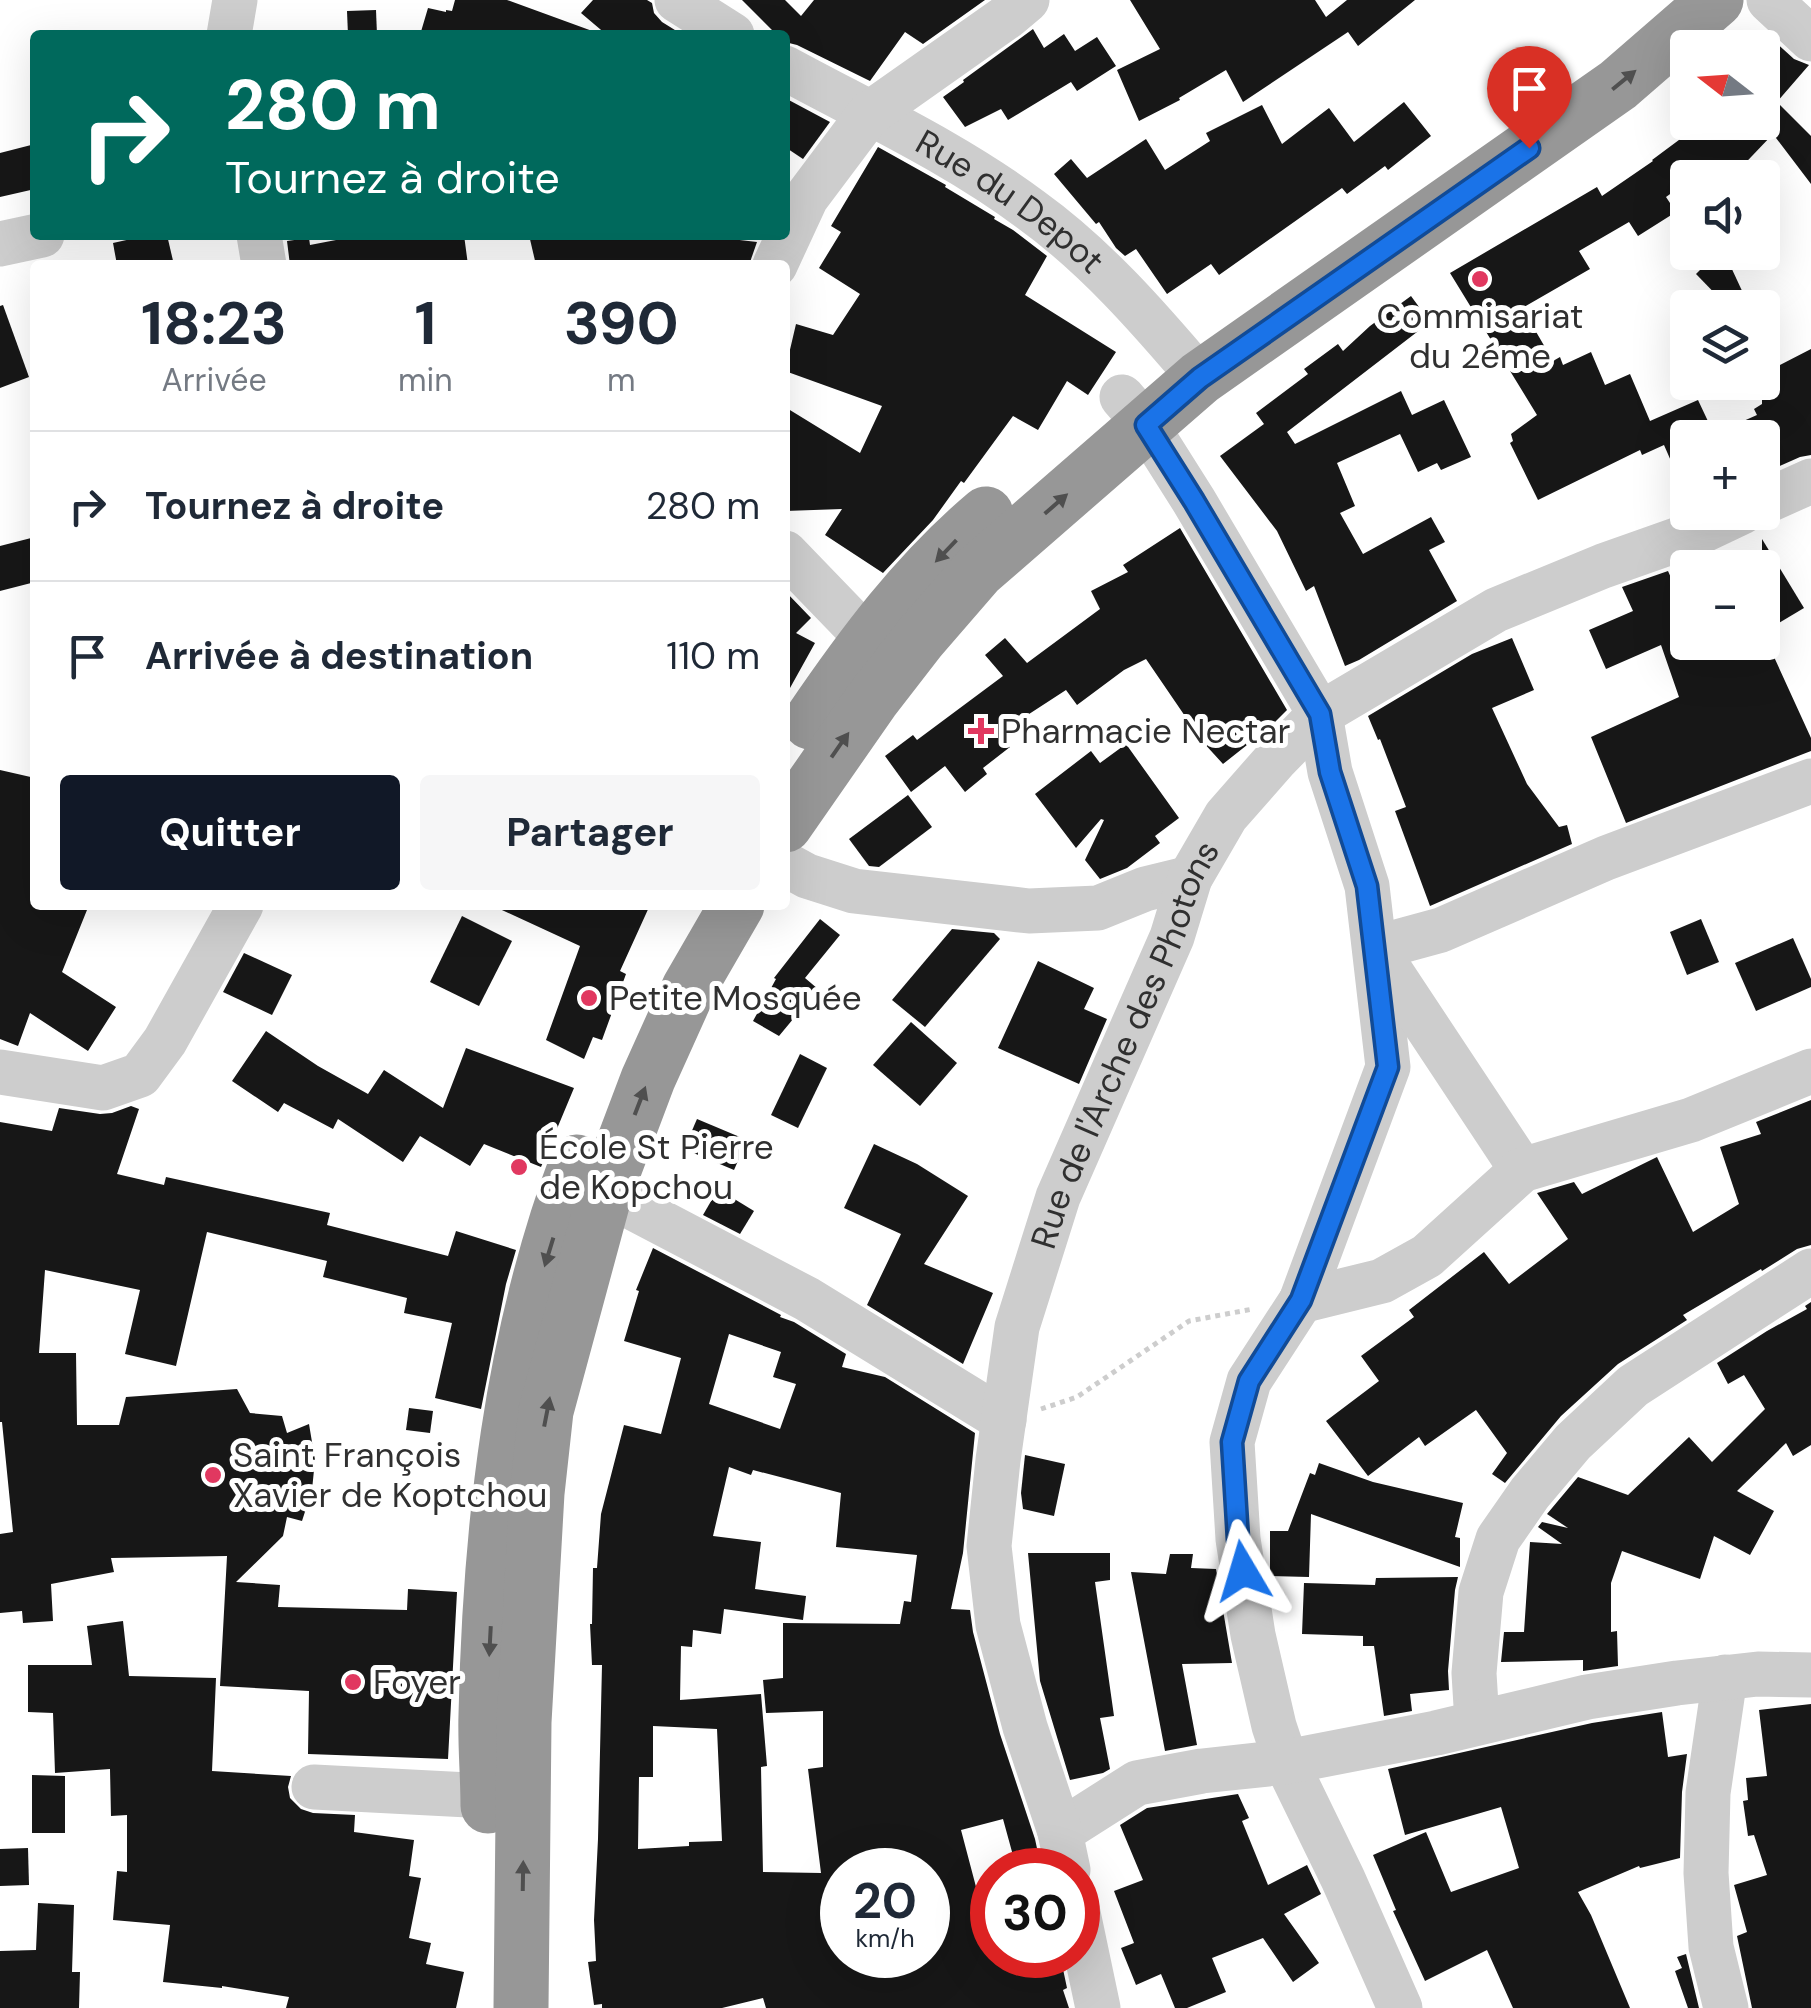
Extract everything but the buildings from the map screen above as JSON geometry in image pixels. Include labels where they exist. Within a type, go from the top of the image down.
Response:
[{"type":"highway","points":[[790,752],[912,586],[966,531],[1134,411],[1388,199],[1596,56],[1660,0]]},
{"type":"highway","points":[[1189,365],[1618,85],[1716,0]]},
{"type":"highway","points":[[790,819],[920,638],[978,570],[1134,411]]},
{"type":"highway","points":[[487,2008],[485,1717],[514,1569],[536,1492],[546,1411],[616,1062],[657,970],[691,910]]},
{"type":"highway","points":[[588,1187],[648,1079],[689,988],[734,910]]},
{"type":"highway","points":[[514,1569],[524,1722],[521,2008]]},
{"type":"street","points":[[230,30],[235,0]]},
{"type":"street","points":[[678,0],[724,30]]},
{"type":"street","points":[[790,234],[806,198],[869,114],[1026,0]]},
{"type":"street","points":[[1769,0],[1811,39]]},
{"type":"street","name":"Rue du Depot","points":[[790,71],[960,160],[1034,212],[1106,274],[1189,365]]},
{"type":"street","points":[[0,244],[30,238]]},
{"type":"street","points":[[1134,411],[1194,501],[1320,714],[1330,772],[1367,886],[1388,1067],[1301,1300],[1249,1381],[1232,1442],[1238,1539],[1253,1635],[1274,1726],[1286,1762],[1400,2008]]},
{"type":"street","points":[[1780,495],[1811,480]]},
{"type":"street","name":"Rue de l'Arche des Photons","points":[[1063,1848],[998,1624],[989,1546],[1004,1420],[1017,1327],[1058,1197],[1172,937],[1190,878],[1226,816],[1320,714],[1496,610],[1704,530]]},
{"type":"street","points":[[790,558],[869,640]]},
{"type":"street","points":[[1375,948],[1440,930],[1606,858],[1811,781]]},
{"type":"street","points":[[790,867],[854,891],[1029,911],[1098,908],[1190,878]]},
{"type":"street","points":[[0,1072],[102,1088],[140,1075],[165,1042],[238,910]]},
{"type":"street","points":[[1375,948],[1522,1170]]},
{"type":"street","points":[[1301,1300],[1382,1282],[1427,1256],[1522,1170],[1691,1120],[1811,1071]]},
{"type":"street","points":[[588,1187],[807,1299],[1004,1420]]},
{"type":"street","points":[[1477,1722],[1474,1674],[1480,1592],[1498,1538],[1530,1492],[1574,1442],[1633,1386],[1811,1271]]},
{"type":"street","points":[[1067,1848],[1137,1783],[1286,1762],[1436,1734],[1588,1698],[1725,1677],[1811,1675]]},
{"type":"street","points":[[1725,1677],[1708,1793],[1706,1872],[1711,1947],[1726,2008]]},
{"type":"street","points":[[314,1788],[488,1796]]},
{"type":"street","points":[[1092,1978],[1098,2008]]},
{"type":"path","points":[[1004,1420],[1077,1396],[1189,1320],[1301,1300]]},
{"type":"place","name":"Commisariat du 2éme","points":[[1480,279]]},
{"type":"place","name":"Pharmacie Nectar","points":[[981,731]]},
{"type":"place","name":"Petite Mosquée","points":[[589,998]]},
{"type":"place","name":"École St Pierre de Kopchou","points":[[519,1167]]},
{"type":"place","name":"Saint François Xavier de Koptchou","points":[[213,1475]]},
{"type":"place","name":"Foyer","points":[[353,1682]]},
{"type":"route","points":[[1243,1571],[1232,1442],[1249,1381],[1301,1300],[1388,1067],[1367,886],[1330,772],[1320,714],[1146,425],[1200,378],[1529,148]]}]
